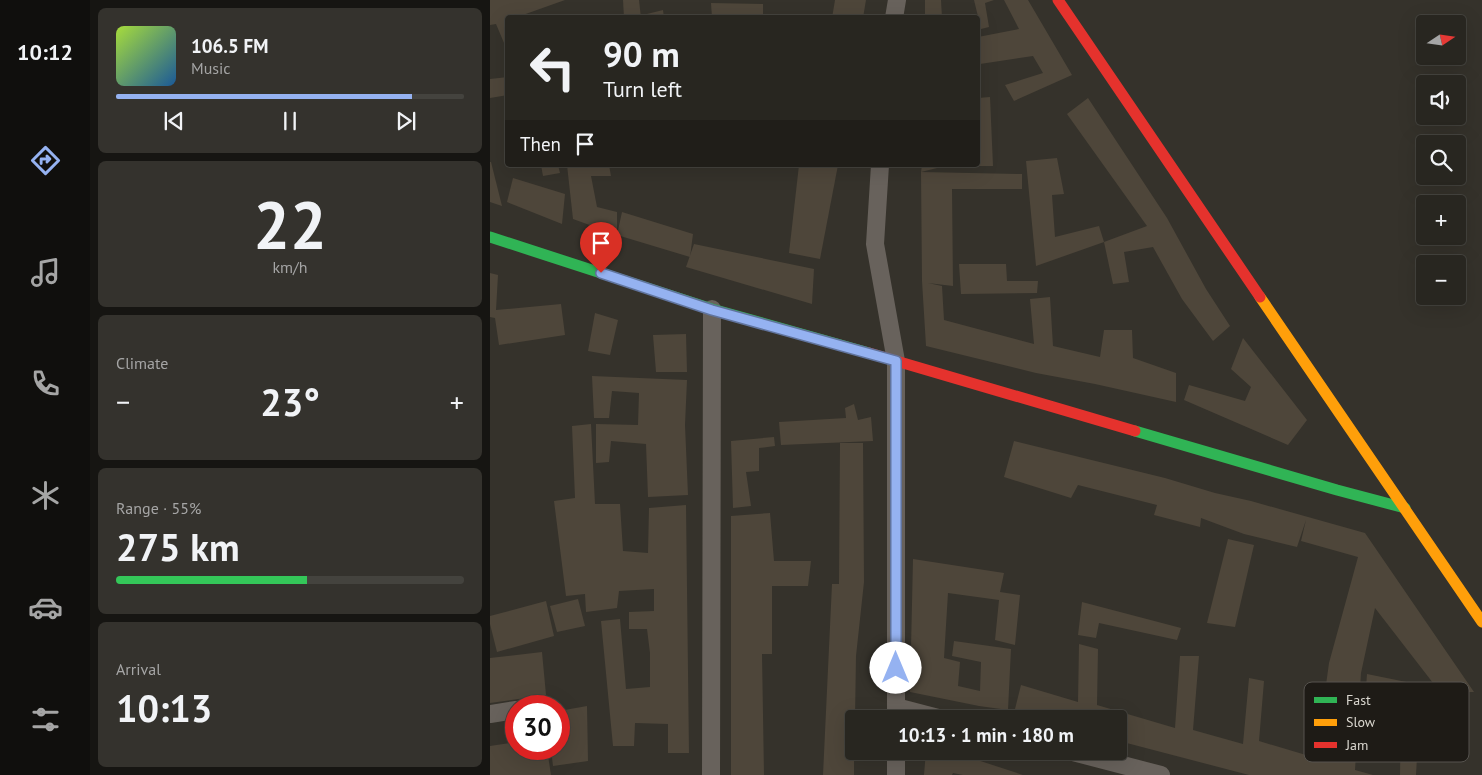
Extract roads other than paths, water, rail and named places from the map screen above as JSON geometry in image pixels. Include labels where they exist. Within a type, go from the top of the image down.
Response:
[{"type":"street","points":[[894,15],[897,0]]},
{"type":"street","points":[[1058,0],[1482,622]]},
{"type":"street","points":[[880,167],[875,244],[896,361],[896,710]]},
{"type":"street","points":[[490,237],[712,310],[896,361],[1337,490],[1405,508]]},
{"type":"street","points":[[711,775],[712,310]]},
{"type":"street","points":[[490,714],[505,712]]},
{"type":"street","points":[[896,760],[896,775]]},
{"type":"street","points":[[1104,760],[1161,775]]}]
